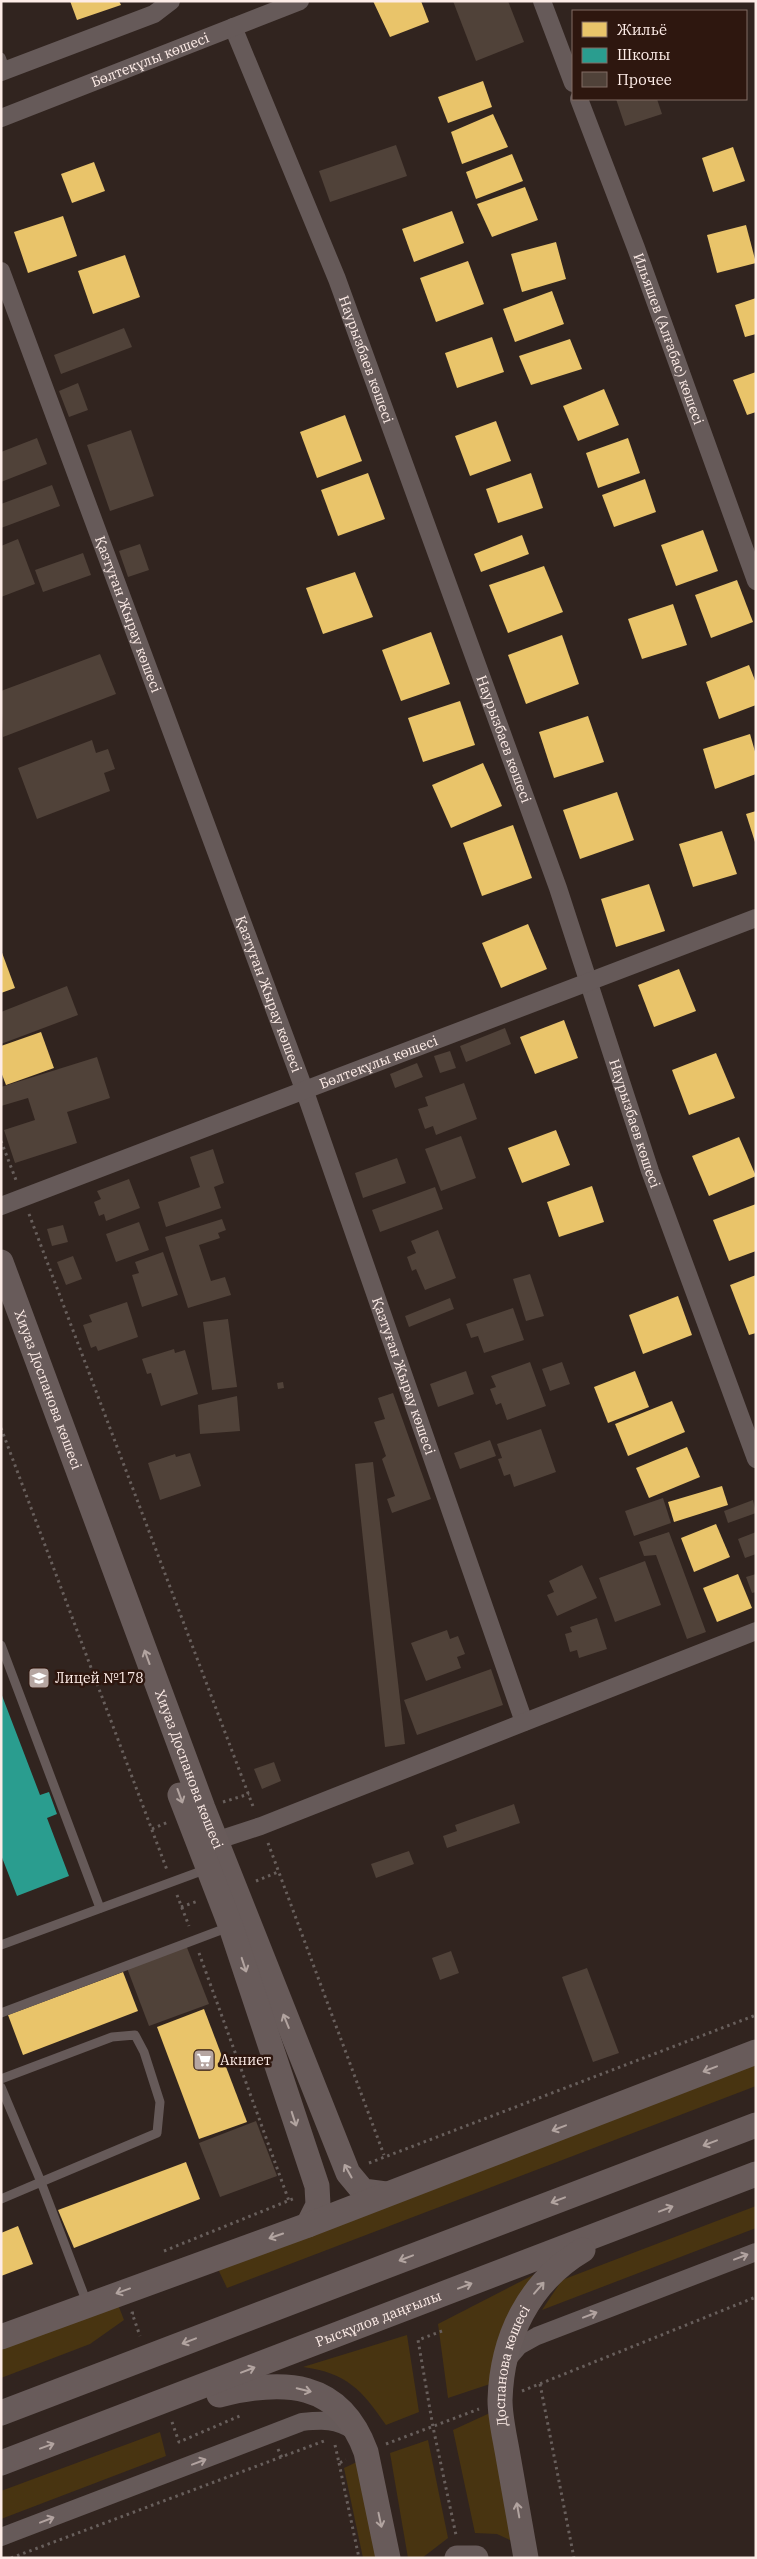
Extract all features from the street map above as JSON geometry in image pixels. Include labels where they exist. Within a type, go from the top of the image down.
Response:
[{"type":"street","points":[[3,66],[154,14],[170,1]]},
{"type":"street","name":"Бөлтекұлы көшесі","points":[[1,118],[300,1]]},
{"type":"street","points":[[542,1],[572,80]]},
{"type":"street","name":"Наурызбаев көшесі","points":[[233,27],[337,279],[590,982],[650,1171],[756,1459]]},
{"type":"street","name":"Ильяшев (Алғабас) көшесі","points":[[579,100],[636,248],[756,581]]},
{"type":"street","name":"Қазтуған Жырау көшесі","points":[[1,271],[304,1089],[524,1722]]},
{"type":"street","name":"Бөлтекұлы көшесі","points":[[1,1206],[756,918]]},
{"type":"street","name":"Хиуаз Доспанова көшесі","points":[[1,1262],[212,1855]]},
{"type":"street","name":"Хиуаз Доспанова көшесі","points":[[1,1306],[239,1925],[348,2173],[363,2191],[386,2194]]},
{"type":"street","points":[[212,1855],[270,1822],[756,1631]]},
{"type":"street","name":"Хиуаз Доспанова көшесі","points":[[239,1925],[317,2186],[318,2205],[308,2225]]},
{"type":"street","points":[[1,2337],[308,2225],[756,2052]]},
{"type":"street","points":[[1,2412],[756,2125]]},
{"type":"street","name":"Рысқұлов даңғылы","points":[[1,2462],[119,2419],[756,2174]]},
{"type":"street","name":"Доспанова көшесі","points":[[526,2558],[500,2401],[504,2365],[516,2325],[524,2307],[539,2287],[565,2261],[629,2223]]},
{"type":"street","points":[[504,2365],[519,2346],[537,2336],[756,2252]]},
{"type":"street","points":[[119,2419],[255,2386],[282,2386],[306,2390],[328,2399],[345,2414],[356,2446]]},
{"type":"street","points":[[1,2537],[302,2422],[322,2420],[343,2423],[356,2446],[366,2452],[388,2558]]},
{"type":"lane","points":[[1,1645],[100,1908]]},
{"type":"lane","points":[[1,1946],[171,1881],[212,1855]]},
{"type":"lane","points":[[1,2013],[194,1940],[239,1925]]},
{"type":"lane","points":[[1,2079],[112,2037],[135,2035],[144,2052],[160,2102],[157,2133],[1,2199]]},
{"type":"lane","points":[[1,2087],[41,2182],[88,2304]]},
{"type":"path","points":[[1,1141],[257,1816]]},
{"type":"path","points":[[1,1428],[194,1940],[289,2201]]},
{"type":"path","points":[[267,1840],[384,2155]]},
{"type":"path","points":[[348,2173],[384,2155],[756,2015]]},
{"type":"path","points":[[158,2253],[289,2201],[317,2186]]},
{"type":"path","points":[[517,2394],[756,2297]]},
{"type":"path","points":[[442,2331],[418,2340],[433,2427],[465,2557]]},
{"type":"path","points":[[540,2384],[574,2558]]},
{"type":"path","points":[[384,2445],[481,2408]]},
{"type":"path","points":[[179,2442],[246,2414]]},
{"type":"path","points":[[11,2558],[324,2441],[335,2445],[359,2558]]},
{"type":"path","points":[[339,2463],[356,2446]]},
{"type":"shaded area","points":[[756,2061],[756,2086],[227,2288],[217,2267]]},
{"type":"shaded area","points":[[756,2206],[756,2228],[542,2310],[562,2280]]},
{"type":"shaded area","points":[[539,2272],[490,2384],[448,2398],[438,2324]]},
{"type":"shaded area","points":[[117,2302],[124,2320],[90,2344],[1,2378],[1,2346]]},
{"type":"shaded area","points":[[407,2335],[419,2412],[386,2425],[369,2402],[352,2385],[331,2374],[303,2367]]},
{"type":"shaded area","points":[[492,2412],[514,2542],[497,2534],[475,2533],[453,2430]]},
{"type":"shaded area","points":[[160,2432],[166,2456],[1,2519],[1,2491]]},
{"type":"shaded area","points":[[428,2440],[448,2538],[422,2558],[408,2558],[390,2453]]},
{"type":"shaded area","points":[[359,2461],[378,2558],[363,2558],[344,2468]]},
{"type":"building: Жильё","points":[[70,1],[119,1],[121,5],[77,20]]},
{"type":"building: Жильё","points":[[373,1],[421,1],[429,22],[390,37]]},
{"type":"building: Жильё","points":[[483,81],[492,107],[448,123],[438,97]]},
{"type":"building: Жильё","points":[[493,114],[508,147],[462,164],[451,132]]},
{"type":"building: Жильё","points":[[733,147],[745,181],[713,192],[702,158]]},
{"type":"building: Жильё","points":[[512,154],[523,181],[476,199],[466,172]]},
{"type":"building: Жильё","points":[[94,162],[105,191],[72,203],[61,174]]},
{"type":"building: Жильё","points":[[525,187],[538,220],[492,237],[477,204]]},
{"type":"building: Жильё","points":[[452,211],[464,243],[414,262],[402,229]]},
{"type":"building: Жильё","points":[[63,216],[77,256],[28,273],[14,232]]},
{"type":"building: Жильё","points":[[746,225],[756,263],[717,273],[707,235]]},
{"type":"building: Жильё","points":[[556,242],[566,279],[522,292],[511,254]]},
{"type":"building: Жильё","points":[[125,255],[140,297],[93,314],[78,271]]},
{"type":"building: Жильё","points":[[468,261],[484,304],[436,322],[420,278]]},
{"type":"building: Жильё","points":[[552,291],[564,324],[515,342],[503,309]]},
{"type":"building: Жильё","points":[[756,298],[756,334],[745,337],[735,305]]},
{"type":"building: Жильё","points":[[492,337],[504,372],[457,388],[445,353]]},
{"type":"building: Жильё","points":[[570,339],[582,369],[531,385],[519,356]]},
{"type":"building: Жильё","points":[[756,372],[756,412],[747,415],[733,380]]},
{"type":"building: Жильё","points":[[604,389],[619,425],[578,441],[563,406]]},
{"type":"building: Жильё","points":[[345,415],[362,461],[317,478],[300,432]]},
{"type":"building: Жильё","points":[[496,421],[511,461],[470,476],[455,436]]},
{"type":"building: Жильё","points":[[628,438],[640,473],[598,488],[586,453]]},
{"type":"building: Жильё","points":[[368,473],[385,519],[338,536],[321,490]]},
{"type":"building: Жильё","points":[[531,473],[543,508],[498,523],[486,489]]},
{"type":"building: Жильё","points":[[645,479],[656,512],[614,527],[602,495]]},
{"type":"building: Жильё","points":[[703,530],[718,571],[676,586],[661,545]]},
{"type":"building: Жильё","points":[[522,535],[529,554],[481,572],[474,554]]},
{"type":"building: Жильё","points":[[544,566],[563,612],[508,633],[489,585]]},
{"type":"building: Жильё","points":[[355,572],[373,617],[323,634],[306,588]]},
{"type":"building: Жильё","points":[[737,580],[753,622],[711,638],[695,595]]},
{"type":"building: Жильё","points":[[673,604],[687,645],[642,659],[628,619]]},
{"type":"building: Жильё","points":[[431,632],[450,684],[401,701],[382,650]]},
{"type":"building: Жильё","points":[[562,635],[579,684],[526,704],[508,655]]},
{"type":"building: Жильё","points":[[749,665],[756,683],[756,705],[719,719],[706,682]]},
{"type":"building: Жильё","points":[[460,701],[475,745],[423,762],[408,718]]},
{"type":"building: Жильё","points":[[588,716],[604,762],[554,778],[539,732]]},
{"type":"building: Жильё","points":[[750,734],[756,755],[756,774],[715,789],[703,749]]},
{"type":"building: Жильё","points":[[483,763],[502,806],[451,828],[432,785]]},
{"type":"building: Жильё","points":[[617,792],[634,840],[580,859],[563,810]]},
{"type":"building: Жильё","points":[[756,811],[756,842],[755,842],[746,814]]},
{"type":"building: Жильё","points":[[513,825],[532,878],[482,896],[463,843]]},
{"type":"building: Жильё","points":[[722,831],[737,874],[693,887],[679,844]]},
{"type":"building: Жильё","points":[[649,884],[665,931],[616,947],[601,899]]},
{"type":"building: Жильё","points":[[528,924],[547,969],[501,988],[482,943]]},
{"type":"building: Жильё","points":[[1,950],[15,988],[1,993]]},
{"type":"building: Жильё","points":[[679,969],[696,1011],[654,1027],[638,985]]},
{"type":"building: Жильё","points":[[564,1020],[578,1058],[535,1074],[520,1037]]},
{"type":"building: Жильё","points":[[41,1032],[54,1068],[6,1085],[1,1072],[1,1046]]},
{"type":"building: Жильё","points":[[716,1053],[735,1098],[689,1115],[672,1070]]},
{"type":"building: Жильё","points":[[556,1130],[570,1165],[522,1183],[508,1148]]},
{"type":"building: Жильё","points":[[739,1137],[756,1176],[709,1196],[692,1156]]},
{"type":"building: Жильё","points":[[592,1186],[604,1222],[559,1237],[547,1202]]},
{"type":"building: Жильё","points":[[756,1204],[756,1251],[729,1261],[713,1220]]},
{"type":"building: Жильё","points":[[756,1275],[756,1333],[749,1335],[730,1285]]},
{"type":"building: Жильё","points":[[678,1296],[692,1335],[643,1354],[629,1315]]},
{"type":"building: Жильё","points":[[635,1371],[649,1407],[608,1423],[594,1387]]},
{"type":"building: Жильё","points":[[672,1401],[685,1432],[628,1456],[615,1424]]},
{"type":"building: Жильё","points":[[687,1447],[700,1477],[649,1498],[636,1468]]},
{"type":"building: Жильё","points":[[722,1486],[728,1505],[674,1522],[668,1502]]},
{"type":"building: Жильё","points":[[716,1524],[730,1557],[694,1572],[681,1538]]},
{"type":"building: Жильё","points":[[738,1574],[752,1608],[717,1622],[703,1588]]},
{"type":"building: Жильё","points":[[123,1972],[138,2011],[23,2055],[8,2015]]},
{"type":"building: Жильё","points":[[204,2009],[247,2122],[199,2139],[157,2027]]},
{"type":"building: Жильё","points":[[186,2162],[200,2199],[74,2248],[58,2210]]},
{"type":"building: Жильё","points":[[18,2226],[33,2264],[1,2276],[1,2233]]},
{"type":"building: Школы","points":[[1,1693],[40,1795],[49,1792],[57,1814],[47,1818],[69,1876],[17,1896],[1,1855]]},
{"type":"building: Прочее","points":[[453,1],[508,1],[524,42],[476,61]]},
{"type":"building: Прочее","points":[[616,100],[657,100],[662,114],[625,126]]},
{"type":"building: Прочее","points":[[396,145],[407,176],[330,202],[319,171]]},
{"type":"building: Прочее","points":[[124,328],[132,347],[61,374],[54,355]]},
{"type":"building: Прочее","points":[[78,383],[88,410],[69,417],[59,391]]},
{"type":"building: Прочее","points":[[131,430],[154,496],[110,511],[87,445]]},
{"type":"building: Прочее","points":[[37,438],[47,464],[1,482],[1,452]]},
{"type":"building: Прочее","points":[[52,485],[60,506],[1,528],[1,504]]},
{"type":"building: Прочее","points":[[18,539],[35,584],[1,597],[1,546]]},
{"type":"building: Прочее","points":[[140,544],[149,570],[128,577],[119,551]]},
{"type":"building: Прочее","points":[[83,553],[91,575],[43,592],[35,570]]},
{"type":"building: Прочее","points":[[100,654],[116,694],[3,737],[1,691]]},
{"type":"building: Прочее","points":[[92,740],[96,753],[108,749],[115,769],[104,773],[110,791],[37,819],[18,768]]},
{"type":"building: Прочее","points":[[67,986],[78,1015],[1,1044],[1,1012]]},
{"type":"building: Прочее","points":[[505,1028],[511,1044],[466,1062],[460,1046]]},
{"type":"building: Прочее","points":[[450,1051],[456,1068],[440,1073],[434,1056]]},
{"type":"building: Прочее","points":[[97,1057],[110,1098],[67,1112],[77,1143],[15,1163],[4,1130],[35,1120],[28,1098],[1,1106],[1,1087]]},
{"type":"building: Прочее","points":[[417,1063],[423,1077],[395,1088],[390,1074]]},
{"type":"building: Прочее","points":[[464,1083],[477,1119],[436,1135],[433,1126],[425,1129],[418,1109],[428,1106],[425,1097]]},
{"type":"building: Прочее","points":[[461,1136],[476,1178],[441,1191],[425,1149]]},
{"type":"building: Прочее","points":[[213,1149],[224,1183],[214,1187],[221,1208],[166,1227],[158,1202],[200,1187],[190,1157]]},
{"type":"building: Прочее","points":[[397,1158],[406,1183],[363,1198],[355,1173]]},
{"type":"building: Прочее","points":[[129,1179],[140,1208],[106,1221],[104,1214],[99,1216],[94,1202],[101,1199],[97,1191]]},
{"type":"building: Прочее","points":[[435,1187],[443,1209],[380,1232],[372,1210]]},
{"type":"building: Прочее","points":[[222,1219],[226,1230],[218,1233],[220,1238],[199,1245],[211,1281],[225,1277],[231,1295],[188,1308],[165,1237]]},
{"type":"building: Прочее","points":[[139,1222],[149,1250],[116,1262],[106,1234]]},
{"type":"building: Прочее","points":[[63,1225],[68,1242],[52,1246],[47,1229]]},
{"type":"building: Прочее","points":[[438,1230],[456,1278],[425,1290],[416,1269],[412,1271],[407,1257],[416,1253],[411,1241]]},
{"type":"building: Прочее","points":[[163,1252],[178,1295],[142,1307],[132,1275],[139,1273],[135,1262]]},
{"type":"building: Прочее","points":[[73,1256],[82,1279],[66,1285],[57,1262]]},
{"type":"building: Прочее","points":[[530,1274],[544,1316],[526,1321],[513,1279]]},
{"type":"building: Прочее","points":[[450,1298],[454,1309],[409,1327],[405,1316]]},
{"type":"building: Прочее","points":[[127,1302],[138,1337],[98,1351],[96,1346],[91,1348],[83,1325],[92,1322],[89,1315]]},
{"type":"building: Прочее","points":[[513,1308],[524,1340],[484,1353],[478,1336],[471,1338],[466,1324]]},
{"type":"building: Прочее","points":[[228,1319],[237,1387],[212,1390],[203,1322]]},
{"type":"building: Прочее","points":[[174,1349],[175,1353],[185,1350],[198,1394],[161,1406],[151,1373],[147,1374],[142,1359]]},
{"type":"building: Прочее","points":[[530,1362],[546,1406],[507,1420],[501,1403],[496,1405],[490,1389],[496,1387],[491,1376]]},
{"type":"building: Прочее","points":[[562,1362],[570,1384],[550,1391],[542,1369]]},
{"type":"building: Прочее","points":[[466,1371],[474,1394],[438,1407],[430,1384]]},
{"type":"building: Прочее","points":[[283,1382],[284,1388],[278,1389],[277,1383]]},
{"type":"building: Прочее","points":[[393,1393],[431,1499],[392,1513],[387,1499],[395,1496],[382,1459],[386,1456],[374,1422],[385,1419],[378,1398]]},
{"type":"building: Прочее","points":[[237,1396],[240,1431],[200,1434],[198,1405]]},
{"type":"building: Прочее","points":[[541,1429],[556,1472],[514,1487],[510,1474],[504,1476],[498,1459],[502,1458],[497,1444]]},
{"type":"building: Прочее","points":[[490,1440],[496,1456],[460,1469],[454,1453]]},
{"type":"building: Прочее","points":[[190,1453],[201,1486],[160,1500],[148,1463],[175,1454],[176,1457]]},
{"type":"building: Прочее","points":[[373,1462],[405,1744],[385,1747],[355,1464]]},
{"type":"building: Прочее","points":[[663,1498],[671,1523],[634,1536],[625,1511]]},
{"type":"building: Прочее","points":[[753,1500],[756,1513],[728,1523],[724,1511]]},
{"type":"building: Прочее","points":[[669,1532],[706,1632],[687,1639],[656,1555],[644,1556],[639,1542]]},
{"type":"building: Прочее","points":[[756,1532],[756,1554],[745,1558],[738,1539]]},
{"type":"building: Прочее","points":[[645,1561],[661,1605],[615,1622],[599,1578]]},
{"type":"building: Прочее","points":[[582,1565],[597,1598],[557,1616],[547,1595],[554,1592],[549,1581]]},
{"type":"building: Прочее","points":[[756,1574],[756,1592],[752,1593],[746,1577]]},
{"type":"building: Прочее","points":[[597,1618],[607,1649],[579,1658],[577,1650],[570,1652],[565,1634],[572,1632],[570,1627]]},
{"type":"building: Прочее","points":[[447,1630],[450,1639],[458,1636],[465,1654],[457,1657],[461,1668],[426,1681],[411,1643]]},
{"type":"building: Прочее","points":[[491,1669],[503,1705],[417,1735],[404,1700]]},
{"type":"building: Прочее","points":[[274,1762],[281,1781],[262,1789],[254,1769]]},
{"type":"building: Прочее","points":[[514,1804],[520,1823],[447,1848],[443,1836],[457,1831],[455,1825]]},
{"type":"building: Прочее","points":[[409,1851],[414,1864],[376,1878],[371,1864]]},
{"type":"building: Прочее","points":[[186,1945],[209,2004],[149,2026],[127,1968]]},
{"type":"building: Прочее","points":[[451,1951],[459,1973],[440,1980],[432,1958]]},
{"type":"building: Прочее","points":[[587,1968],[619,2053],[593,2062],[562,1977]]},
{"type":"building: Прочее","points":[[256,2121],[277,2176],[220,2197],[199,2143]]},
{"type":"place","name":"Лицей №178","points":[[39,1678]]},
{"type":"place","name":"Акниет","points":[[204,2060]]}]
